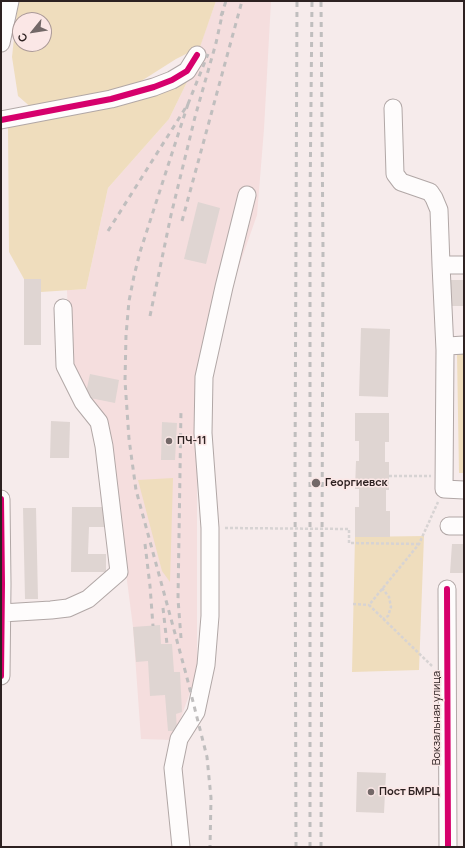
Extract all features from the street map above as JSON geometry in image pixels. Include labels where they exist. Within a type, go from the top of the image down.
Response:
[{"type":"street","points":[[1,42],[10,1]]},
{"type":"street","points":[[1,120],[111,99],[154,87],[172,80],[187,71],[197,55]]},
{"type":"street","points":[[393,108],[395,174],[401,182],[430,192],[439,210],[445,350],[444,483],[464,490]]},
{"type":"street","points":[[181,847],[173,768],[179,739],[196,712],[206,666],[210,616],[210,528],[203,433],[204,377],[224,287],[247,195]]},
{"type":"street","points":[[441,265],[464,265]]},
{"type":"street","points":[[2,613],[68,608],[88,599],[119,572],[104,446],[99,422],[83,402],[65,366],[63,308]]},
{"type":"street","points":[[445,350],[448,346],[464,345]]},
{"type":"street","points":[[1,499],[1,676]]},
{"type":"street","name":"Вокзальная улица","points":[[447,589],[448,847]]},
{"type":"path","points":[[369,605],[419,544],[444,483],[389,476]]},
{"type":"path","points":[[210,528],[349,529],[350,543],[419,544]]},
{"type":"path","points":[[382,588],[389,597],[391,607],[388,616],[383,619]]},
{"type":"path","points":[[353,604],[369,605],[447,680]]},
{"type":"shaded area","points":[[18,1],[216,1],[200,47],[176,59],[135,85],[33,109],[18,96],[13,52],[52,52],[52,12],[17,12]]},
{"type":"shaded area","points":[[216,1],[271,1],[264,129],[257,215],[197,386],[197,673],[173,740],[141,739],[133,627],[106,418],[85,397],[70,364],[67,290],[86,289],[108,188],[169,119],[187,82]]},
{"type":"shaded area","points":[[187,82],[169,119],[108,188],[86,289],[41,292],[41,279],[24,279],[9,252],[8,128],[29,121]]},
{"type":"shaded area","points":[[464,353],[464,473],[459,473],[457,354]]},
{"type":"shaded area","points":[[173,478],[170,582],[162,571],[138,480]]},
{"type":"shaded area","points":[[424,536],[419,670],[352,672],[355,537]]},
{"type":"building","points":[[198,202],[220,208],[206,264],[184,259]]},
{"type":"building","points":[[24,279],[41,279],[41,345],[24,345]]},
{"type":"building","points":[[450,280],[464,280],[464,306],[450,306]]},
{"type":"building","points":[[361,328],[390,329],[388,397],[359,396]]},
{"type":"building","points":[[90,374],[119,380],[115,403],[85,397]]},
{"type":"building","name":"Георгиевск","points":[[355,413],[389,413],[389,442],[385,442],[385,462],[389,462],[389,490],[386,490],[386,511],[390,511],[390,537],[355,537],[355,507],[359,507],[359,489],[355,489],[356,461],[359,461],[359,441],[355,441]]},
{"type":"building","points":[[51,421],[70,422],[69,458],[50,458]]},
{"type":"building","name":"ПЧ-11","points":[[162,422],[177,423],[175,460],[161,460]]},
{"type":"building","points":[[72,507],[104,507],[104,527],[89,527],[88,554],[106,554],[106,572],[71,572]]},
{"type":"building","points":[[23,508],[36,508],[38,599],[25,599]]},
{"type":"building","points":[[452,544],[464,544],[464,573],[450,573]]},
{"type":"building","points":[[160,625],[161,644],[172,644],[174,672],[180,672],[182,712],[176,714],[177,731],[168,731],[165,695],[150,696],[148,661],[136,662],[133,627]]},
{"type":"building","name":"Пост БМРЦ","points":[[357,772],[386,773],[384,813],[356,812]]},
{"type":"railway","points":[[221,16],[226,1]]},
{"type":"railway","points":[[182,221],[242,1]]},
{"type":"railway","points":[[296,847],[295,473],[297,1]]},
{"type":"railway","points":[[310,847],[310,203],[312,1]]},
{"type":"railway","points":[[321,1],[323,250],[321,847]]},
{"type":"railway","points":[[150,316],[171,215],[223,11]]},
{"type":"railway","points":[[108,231],[188,104],[208,54]]},
{"type":"railway","points":[[188,104],[140,252],[134,276],[129,301],[126,335],[125,381],[129,439],[136,490],[207,757],[211,798],[210,847]]},
{"type":"railway","points":[[181,409],[178,599],[181,638]]},
{"type":"railway","points":[[145,544],[153,626]]},
{"type":"railway","points":[[163,608],[167,644]]},
{"type":"cycle path","points":[[1,120],[111,99],[154,87],[172,80],[187,71],[197,55]]},
{"type":"cycle path","points":[[1,499],[1,676]]},
{"type":"cycle path","points":[[447,589],[448,847]]},
{"type":"place","name":"ПЧ-11","points":[[169,441]]},
{"type":"place","name":"Георгиевск","points":[[316,483]]},
{"type":"place","name":"Пост БМРЦ","points":[[371,792]]}]
